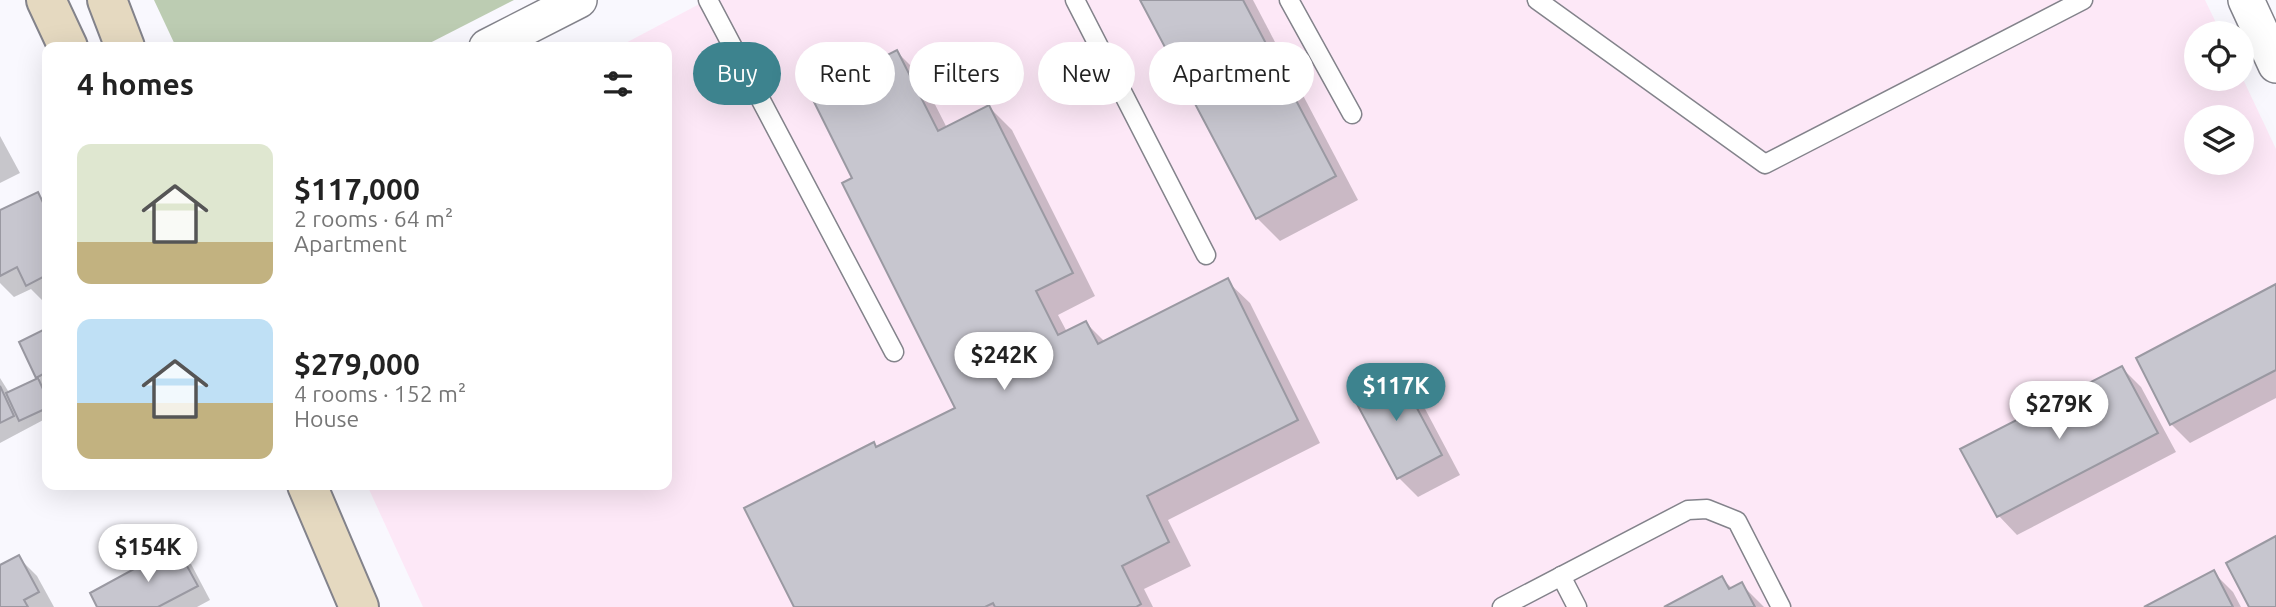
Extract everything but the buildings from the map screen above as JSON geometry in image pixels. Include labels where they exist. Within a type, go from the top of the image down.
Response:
[{"type":"street","points":[[46,0],[66,42]]},
{"type":"street","points":[[107,0],[123,42]]},
{"type":"street","points":[[497,42],[579,0]]},
{"type":"street","points":[[2259,10],[2276,65]]},
{"type":"street","points":[[309,490],[359,607]]},
{"type":"lane","points":[[708,0],[894,352]]},
{"type":"lane","points":[[1075,0],[1206,255]]},
{"type":"lane","points":[[1289,0],[1352,114]]},
{"type":"lane","points":[[1537,0],[1765,164],[2083,0]]},
{"type":"lane","points":[[1502,607],[1688,510],[1707,509],[1737,522],[1781,607]]},
{"type":"lane","points":[[1561,576],[1577,607]]},
{"type":"shaded area","points":[[707,0],[2205,0],[2215,21],[2184,21],[2184,91],[2249,91],[2276,149],[2276,607],[423,607],[369,490],[672,490],[672,42],[627,42]]},
{"type":"green space","points":[[154,0],[514,0],[432,42],[174,42]]}]
